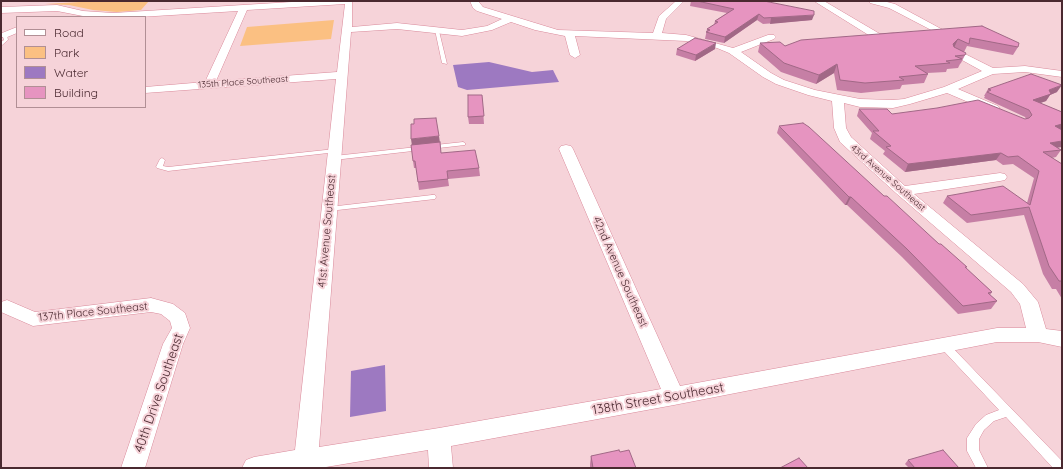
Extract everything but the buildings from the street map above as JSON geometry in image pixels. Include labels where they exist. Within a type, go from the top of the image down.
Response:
[{"type":"street","points":[[1,10],[57,8],[92,15],[137,16],[347,1]]},
{"type":"street","name":"41st Avenue Southeast","points":[[306,460],[349,4],[347,1]]},
{"type":"street","points":[[474,1],[476,6],[480,9],[548,31],[570,34],[656,36],[692,39],[720,46],[733,51],[780,82],[806,92],[860,103],[893,104],[923,98],[991,71],[1025,69],[1062,74]]},
{"type":"street","points":[[656,36],[662,18],[675,8],[680,1]]},
{"type":"street","points":[[818,1],[878,37],[906,34]]},
{"type":"street","points":[[874,1],[884,3],[940,31],[924,33]]},
{"type":"street","points":[[37,16],[41,13],[57,8]]},
{"type":"street","points":[[209,85],[244,8]]},
{"type":"street","points":[[346,30],[397,26],[471,32],[489,28],[511,19]]},
{"type":"street","points":[[3,36],[16,30]]},
{"type":"street","points":[[570,34],[575,55]]},
{"type":"street","points":[[733,51],[771,37]]},
{"type":"street","points":[[955,52],[991,71]]},
{"type":"street","name":"135th Place Southeast","points":[[146,90],[342,75]]},
{"type":"street","points":[[948,89],[1006,115]]},
{"type":"street","name":"43rd Avenue Southeast","points":[[838,99],[840,128],[845,139],[902,191],[1017,288],[1029,302],[1038,335]]},
{"type":"street","name":"42nd Avenue Southeast","points":[[566,149],[674,396]]},
{"type":"street","points":[[902,191],[1000,177]]},
{"type":"street","name":"137th Place Southeast","points":[[4,308],[33,318],[151,305],[167,309],[178,318]]},
{"type":"street","name":"40th Drive Southeast","points":[[133,468],[174,344],[181,328],[178,318]]},
{"type":"street","name":"138th Street Southeast","points":[[254,468],[439,438],[674,396],[997,335],[1038,335],[1062,339]]},
{"type":"street","points":[[439,438],[441,468]]},
{"type":"lane","points":[[438,30],[445,63]]},
{"type":"lane","points":[[1,45],[6,40],[3,36]]},
{"type":"lane","points":[[162,160],[159,168],[168,169],[463,144]]},
{"type":"lane","points":[[329,209],[432,197]]},
{"type":"lane","points":[[944,345],[1061,468]]},
{"type":"lane","points":[[982,468],[973,451],[974,438],[980,427],[990,418],[1007,412]]},
{"type":"green space","points":[[96,1],[149,1],[141,10],[117,12],[93,10],[69,5],[45,4]]},
{"type":"green space","points":[[334,20],[331,39],[240,46],[247,27]]},
{"type":"water","points":[[489,62],[532,72],[553,70],[559,82],[467,90],[458,87],[453,65]]},
{"type":"water","points":[[385,365],[386,411],[350,417],[351,371]]}]
